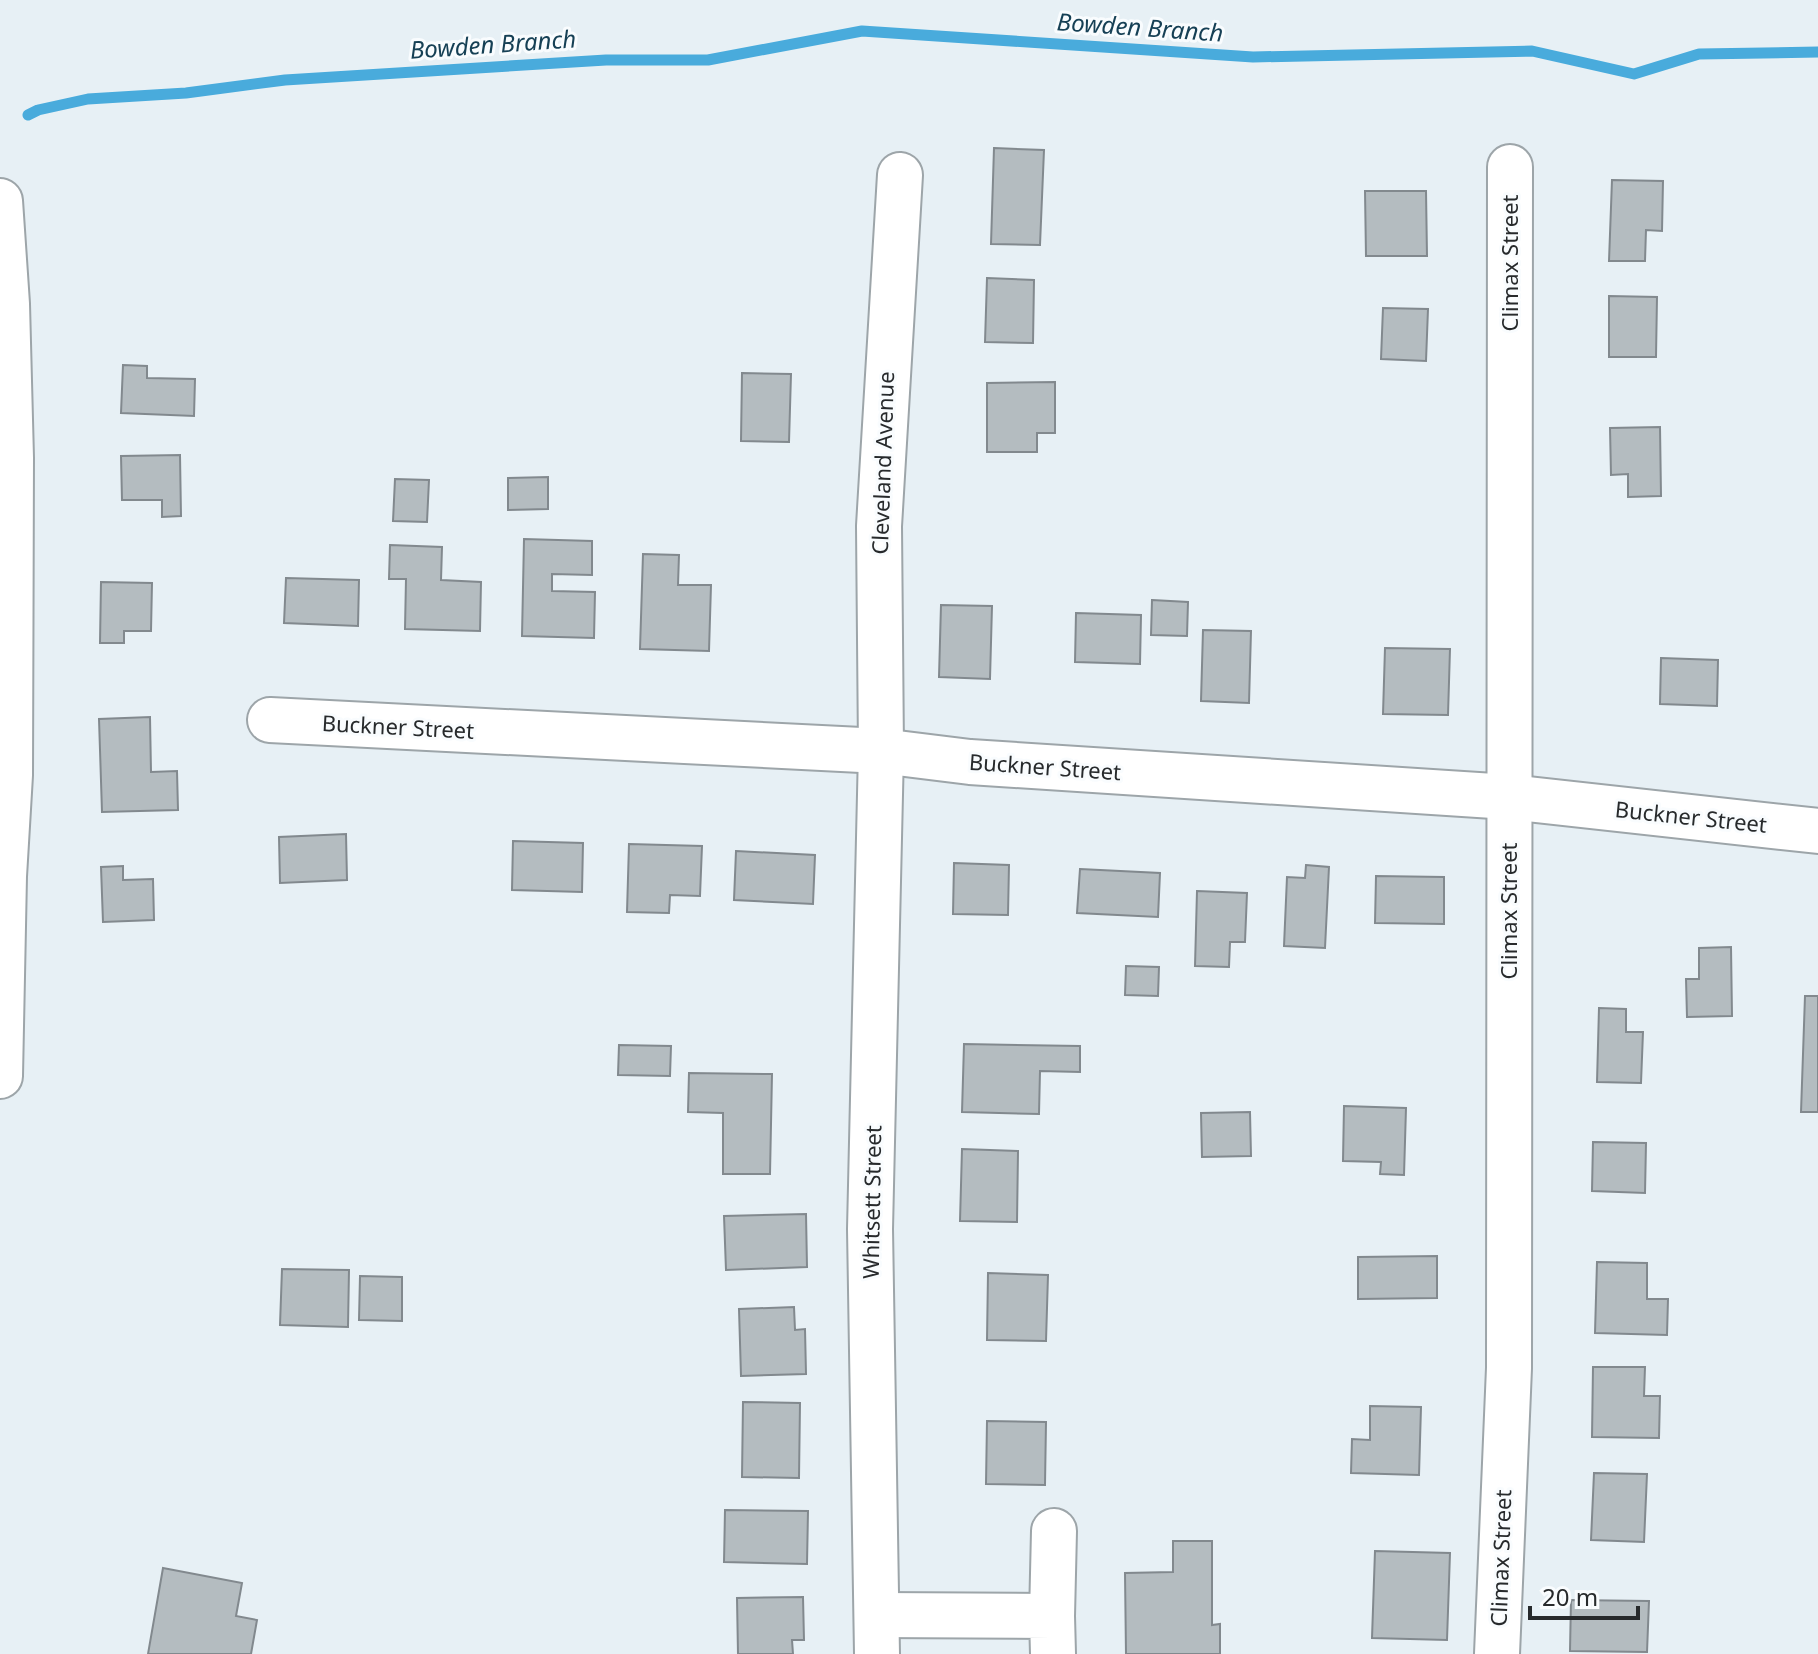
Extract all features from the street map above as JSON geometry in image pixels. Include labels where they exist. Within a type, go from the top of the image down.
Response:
[{"type":"street","name":"Climax Street","points":[[1497,1654],[1509,1368],[1510,167]]},
{"type":"street","name":"Cleveland Avenue","points":[[881,751],[879,526],[886,368],[900,175]]},
{"type":"street","points":[[0,201],[7,304],[11,598],[10,775],[4,876],[0,1076]]},
{"type":"street","name":"Buckner Street","points":[[270,720],[881,751],[970,762],[1509,797],[1818,831]]},
{"type":"street","name":"Whitsett Street","points":[[877,1635],[870,1229],[881,751]]},
{"type":"street","points":[[877,1635],[1052,1635],[1054,1531]]},
{"type":"building","points":[[994,148],[1044,150],[1040,245],[991,244]]},
{"type":"building","points":[[1612,180],[1663,181],[1662,231],[1646,230],[1645,261],[1609,261]]},
{"type":"building","points":[[1365,191],[1426,191],[1427,256],[1366,256]]},
{"type":"building","points":[[987,278],[1034,280],[1033,343],[985,342]]},
{"type":"building","points":[[1609,296],[1657,297],[1656,357],[1609,357]]},
{"type":"building","points":[[1383,308],[1428,309],[1426,361],[1381,359]]},
{"type":"building","points":[[123,365],[147,366],[147,378],[195,379],[194,416],[121,413]]},
{"type":"building","points":[[742,373],[791,374],[789,442],[741,441]]},
{"type":"building","points":[[1055,382],[1055,433],[1037,433],[1037,452],[987,452],[987,383]]},
{"type":"building","points":[[1660,427],[1661,496],[1628,497],[1628,474],[1611,475],[1610,428]]},
{"type":"building","points":[[180,455],[181,516],[162,517],[162,500],[122,500],[121,456]]},
{"type":"building","points":[[548,477],[548,509],[508,510],[508,478]]},
{"type":"building","points":[[395,479],[429,480],[427,522],[393,521]]},
{"type":"building","points":[[524,539],[592,541],[592,575],[552,574],[552,591],[595,592],[594,638],[522,636]]},
{"type":"building","points":[[390,545],[442,547],[441,580],[481,582],[480,631],[405,629],[406,579],[389,579]]},
{"type":"building","points":[[643,554],[679,555],[678,585],[711,585],[709,651],[640,649]]},
{"type":"building","points":[[286,578],[359,580],[358,626],[284,623]]},
{"type":"building","points":[[101,582],[152,583],[151,631],[124,631],[124,643],[100,643]]},
{"type":"building","points":[[1152,600],[1188,602],[1187,636],[1151,635]]},
{"type":"building","points":[[941,605],[992,606],[990,679],[939,677]]},
{"type":"building","points":[[1076,613],[1141,615],[1140,664],[1075,662]]},
{"type":"building","points":[[1203,630],[1251,631],[1249,703],[1201,701]]},
{"type":"building","points":[[1385,648],[1450,649],[1448,715],[1383,714]]},
{"type":"building","points":[[1661,658],[1718,660],[1717,706],[1660,704]]},
{"type":"building","points":[[150,717],[151,772],[177,771],[178,810],[102,812],[99,719]]},
{"type":"building","points":[[346,834],[347,880],[280,883],[279,837]]},
{"type":"building","points":[[513,841],[583,843],[582,892],[512,890]]},
{"type":"building","points":[[629,844],[702,846],[700,896],[670,895],[669,913],[627,912]]},
{"type":"building","points":[[736,851],[815,855],[813,904],[734,900]]},
{"type":"building","points":[[954,863],[1009,865],[1008,915],[953,914]]},
{"type":"building","points":[[1306,865],[1329,867],[1325,948],[1284,946],[1287,877],[1305,878]]},
{"type":"building","points":[[123,866],[123,880],[153,879],[154,920],[103,922],[101,867]]},
{"type":"building","points":[[1080,869],[1160,873],[1158,917],[1077,913]]},
{"type":"building","points":[[1376,876],[1444,877],[1444,924],[1375,923]]},
{"type":"building","points":[[1197,891],[1247,893],[1245,942],[1230,942],[1229,967],[1195,966]]},
{"type":"building","points":[[1731,947],[1732,1016],[1687,1017],[1686,979],[1699,979],[1699,948]]},
{"type":"building","points":[[1126,966],[1159,967],[1158,996],[1125,995]]},
{"type":"building","points":[[1805,996],[1818,996],[1818,1112],[1801,1112]]},
{"type":"building","points":[[1599,1008],[1626,1009],[1626,1032],[1643,1032],[1641,1083],[1597,1082]]},
{"type":"building","points":[[964,1044],[1080,1046],[1080,1072],[1040,1071],[1039,1114],[962,1112]]},
{"type":"building","points":[[619,1045],[671,1046],[670,1076],[618,1075]]},
{"type":"building","points":[[689,1073],[772,1074],[770,1174],[723,1174],[723,1113],[688,1112]]},
{"type":"building","points":[[1344,1106],[1406,1108],[1404,1175],[1380,1174],[1381,1162],[1343,1161]]},
{"type":"building","points":[[1250,1112],[1251,1156],[1202,1157],[1201,1113]]},
{"type":"building","points":[[1593,1142],[1646,1143],[1645,1193],[1592,1191]]},
{"type":"building","points":[[962,1149],[1018,1151],[1017,1222],[960,1221]]},
{"type":"building","points":[[806,1214],[807,1267],[726,1270],[724,1216]]},
{"type":"building","points":[[1437,1256],[1437,1298],[1358,1299],[1358,1257]]},
{"type":"building","points":[[1597,1262],[1647,1263],[1647,1299],[1668,1299],[1667,1335],[1595,1333]]},
{"type":"building","points":[[282,1269],[349,1270],[348,1327],[280,1325]]},
{"type":"building","points":[[988,1273],[1048,1275],[1046,1341],[987,1340]]},
{"type":"building","points":[[360,1276],[402,1277],[402,1321],[359,1320]]},
{"type":"building","points":[[794,1307],[795,1330],[805,1329],[806,1374],[741,1376],[739,1309]]},
{"type":"building","points":[[1593,1367],[1645,1367],[1644,1396],[1660,1396],[1659,1438],[1592,1437]]},
{"type":"building","points":[[743,1402],[800,1403],[799,1478],[742,1477]]},
{"type":"building","points":[[1370,1406],[1421,1407],[1419,1475],[1351,1473],[1352,1439],[1370,1440]]},
{"type":"building","points":[[987,1421],[1046,1422],[1045,1485],[986,1484]]},
{"type":"building","points":[[1594,1473],[1647,1474],[1644,1542],[1591,1540]]},
{"type":"building","points":[[725,1510],[808,1511],[807,1564],[724,1562]]},
{"type":"building","points":[[1173,1541],[1212,1541],[1212,1625],[1220,1624],[1220,1654],[1126,1654],[1125,1573],[1173,1572]]},
{"type":"building","points":[[1375,1551],[1450,1553],[1447,1640],[1372,1638]]},
{"type":"building","points":[[163,1568],[242,1583],[236,1616],[257,1620],[251,1654],[148,1654]]},
{"type":"building","points":[[803,1597],[804,1640],[792,1640],[793,1654],[738,1654],[737,1598]]},
{"type":"building","points":[[1571,1600],[1649,1601],[1647,1652],[1570,1651]]},
{"type":"waterway","name":"Bowden Branch","points":[[28,115],[88,99],[186,93],[285,80],[606,60],[708,60],[862,31],[1253,57],[1532,51],[1634,74],[1699,54],[1818,52]]}]
